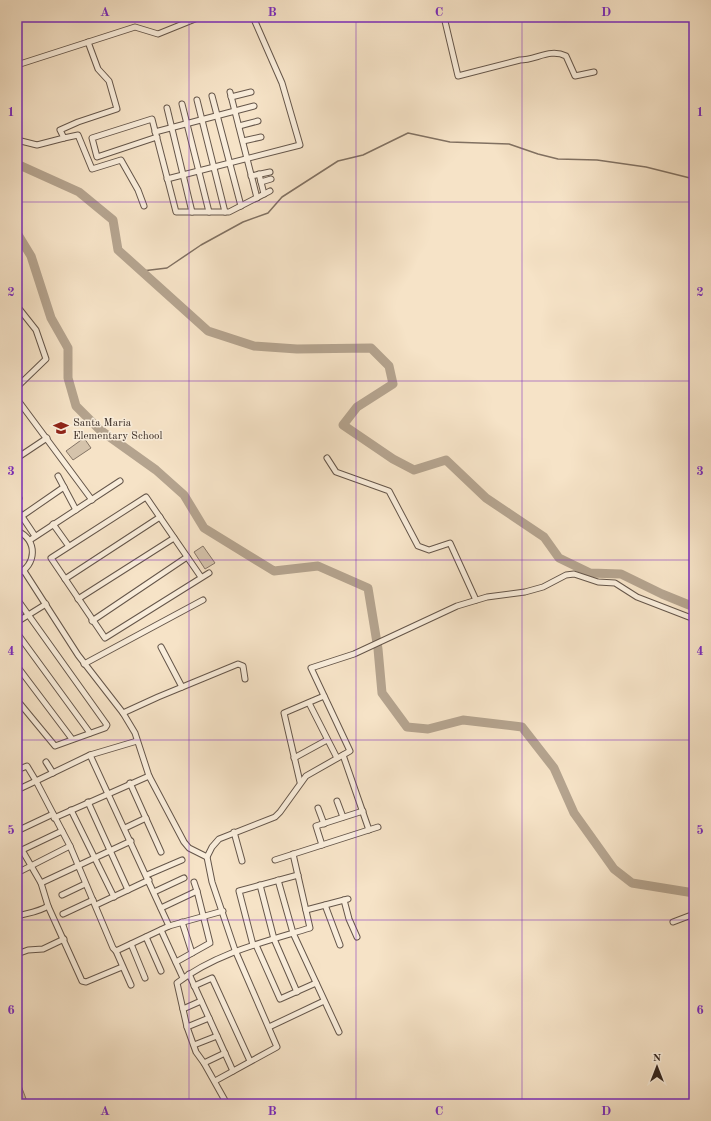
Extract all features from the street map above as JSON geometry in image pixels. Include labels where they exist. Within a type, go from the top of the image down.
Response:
[{"type":"street","points":[[17,65],[135,27],[158,34],[200,17]]},
{"type":"street","points":[[167,179],[300,145],[282,83],[253,17]]},
{"type":"street","points":[[444,17],[458,76],[520,60],[529,60],[551,52],[559,52],[566,56],[575,76],[594,72]]},
{"type":"street","points":[[64,138],[60,130],[78,122],[118,109],[109,81],[102,76],[98,69],[88,42]]},
{"type":"street","points":[[250,92],[230,94],[257,198]]},
{"type":"street","points":[[212,96],[241,206]]},
{"type":"street","points":[[197,100],[225,212]]},
{"type":"street","points":[[182,104],[209,212]]},
{"type":"street","points":[[254,106],[172,128],[156,135],[97,157],[92,138],[152,119],[156,135],[167,179],[176,212],[225,212],[241,206],[270,191]]},
{"type":"street","points":[[167,108],[192,212]]},
{"type":"street","points":[[239,126],[258,121]]},
{"type":"street","points":[[17,140],[37,145],[78,135],[92,169],[121,160],[138,190],[144,206]]},
{"type":"street","points":[[242,141],[261,136]]},
{"type":"street","points":[[251,176],[270,172]]},
{"type":"street","points":[[259,174],[264,194]]},
{"type":"street","points":[[261,182],[271,179]]},
{"type":"street","points":[[17,387],[46,358],[36,330],[18,309]]},
{"type":"street","points":[[17,399],[92,500]]},
{"type":"street","points":[[17,458],[47,438]]},
{"type":"street","points":[[327,458],[336,472],[389,491],[418,546],[429,550],[450,543],[476,600]]},
{"type":"street","points":[[58,476],[76,510]]},
{"type":"street","points":[[30,540],[120,481]]},
{"type":"street","points":[[22,516],[64,487]]},
{"type":"street","points":[[201,577],[146,497],[68,545],[51,558],[92,621],[105,638],[209,573]]},
{"type":"street","points":[[17,509],[35,536]]},
{"type":"street","points":[[65,579],[160,517]]},
{"type":"street","points":[[53,524],[68,545]]},
{"type":"street","points":[[17,531],[23,533],[30,540],[33,548],[33,557],[24,571],[17,574]]},
{"type":"street","points":[[78,599],[174,538]]},
{"type":"street","points":[[92,621],[187,557]]},
{"type":"street","points":[[24,571],[84,664],[123,713],[135,732],[149,776],[184,842],[189,848],[207,857]]},
{"type":"street","points":[[215,1081],[277,1047],[235,950],[212,882],[207,857],[212,847],[219,839],[275,817],[306,776],[350,751],[311,668],[372,646],[457,606],[487,597],[525,592],[542,587],[566,575],[574,574],[598,582],[615,583],[637,596],[694,619]]},
{"type":"street","points":[[17,599],[29,614],[65,668],[106,722],[105,728],[72,739],[58,746],[52,745],[17,700]]},
{"type":"street","points":[[84,664],[203,600]]},
{"type":"street","points":[[17,622],[46,604]]},
{"type":"street","points":[[17,633],[90,733]]},
{"type":"street","points":[[161,647],[182,687]]},
{"type":"street","points":[[123,713],[238,664],[242,666],[245,679]]},
{"type":"street","points":[[17,666],[72,739]]},
{"type":"street","points":[[300,782],[284,713],[324,696]]},
{"type":"street","points":[[309,703],[337,758]]},
{"type":"street","points":[[294,758],[327,740]]},
{"type":"street","points":[[17,790],[90,755],[137,741]]},
{"type":"street","points":[[90,755],[169,926]]},
{"type":"street","points":[[343,755],[369,830]]},
{"type":"street","points":[[46,762],[53,773]]},
{"type":"street","points":[[17,770],[27,766],[36,781],[70,846],[85,884],[95,902],[113,948],[116,951],[131,984]]},
{"type":"street","points":[[17,831],[71,810],[149,776]]},
{"type":"street","points":[[130,783],[161,852]]},
{"type":"street","points":[[337,801],[343,817]]},
{"type":"street","points":[[88,802],[128,890]]},
{"type":"street","points":[[318,808],[324,824]]},
{"type":"street","points":[[71,810],[114,897]]},
{"type":"street","points":[[322,845],[316,826],[362,811]]},
{"type":"street","points":[[125,828],[146,818]]},
{"type":"street","points":[[275,860],[378,827]]},
{"type":"street","points":[[62,831],[19,851],[31,867],[40,884],[48,906],[84,982],[122,967]]},
{"type":"street","points":[[234,832],[242,861]]},
{"type":"street","points":[[40,884],[77,865],[131,841]]},
{"type":"street","points":[[17,874],[70,846]]},
{"type":"street","points":[[227,1104],[215,1081],[196,1052],[187,1027],[177,983],[189,974],[235,950],[310,928],[293,854]]},
{"type":"street","points":[[63,914],[95,902],[114,897],[182,860]]},
{"type":"street","points":[[298,875],[239,891],[255,945],[280,999],[316,983]]},
{"type":"street","points":[[154,892],[184,878]]},
{"type":"street","points":[[278,880],[293,933],[339,1032]]},
{"type":"street","points":[[176,962],[210,943],[194,882]]},
{"type":"street","points":[[62,894],[85,884]]},
{"type":"street","points":[[260,885],[274,939],[297,992]]},
{"type":"street","points":[[161,908],[197,892]]},
{"type":"street","points":[[306,910],[346,899],[348,919],[357,938]]},
{"type":"street","points":[[325,904],[340,945]]},
{"type":"street","points":[[17,916],[41,910],[48,906]]},
{"type":"street","points":[[116,951],[169,926],[223,911]]},
{"type":"street","points":[[674,922],[694,914]]},
{"type":"street","points":[[182,922],[192,953]]},
{"type":"street","points":[[161,930],[183,978]]},
{"type":"street","points":[[146,937],[161,971]]},
{"type":"street","points":[[17,954],[28,950],[44,950],[64,939]]},
{"type":"street","points":[[131,944],[145,978]]},
{"type":"street","points":[[189,974],[233,1071]]},
{"type":"street","points":[[194,986],[212,978],[250,1061]]},
{"type":"street","points":[[183,1009],[201,1001]]},
{"type":"street","points":[[269,1028],[324,1001]]},
{"type":"street","points":[[187,1027],[209,1018]]},
{"type":"street","points":[[194,1045],[217,1036]]},
{"type":"street","points":[[204,1063],[225,1053]]},
{"type":"shaded area","points":[[84,438],[91,448],[73,460],[66,451]]},
{"type":"shaded area","points":[[203,546],[215,563],[205,569],[194,552]]},
{"type":"shaded area","points":[[17,1075],[28,1104],[17,1104]]},
{"type":"waterway","points":[[142,271],[167,268],[201,245],[243,222],[268,213],[282,197],[338,161],[363,155],[408,133],[450,142],[509,144],[558,159],[597,160],[646,167],[694,179]]},
{"type":"waterway","points":[[17,164],[79,192],[113,220],[118,250],[208,331],[254,346],[297,349],[371,348],[389,366],[393,384],[357,407],[343,425],[393,459],[414,470],[446,460],[486,498],[544,537],[559,558],[590,573],[621,574],[662,594],[694,607]]},
{"type":"waterway","points":[[17,233],[31,256],[51,318],[68,348],[68,378],[76,406],[100,430],[156,470],[184,495],[204,528],[274,571],[318,566],[368,588],[378,649],[382,693],[407,727],[428,729],[463,720],[522,727],[554,768],[574,813],[614,869],[632,883],[694,893]]},
{"type":"place","name":"Santa Maria Elementary School","points":[[61,428]]}]
